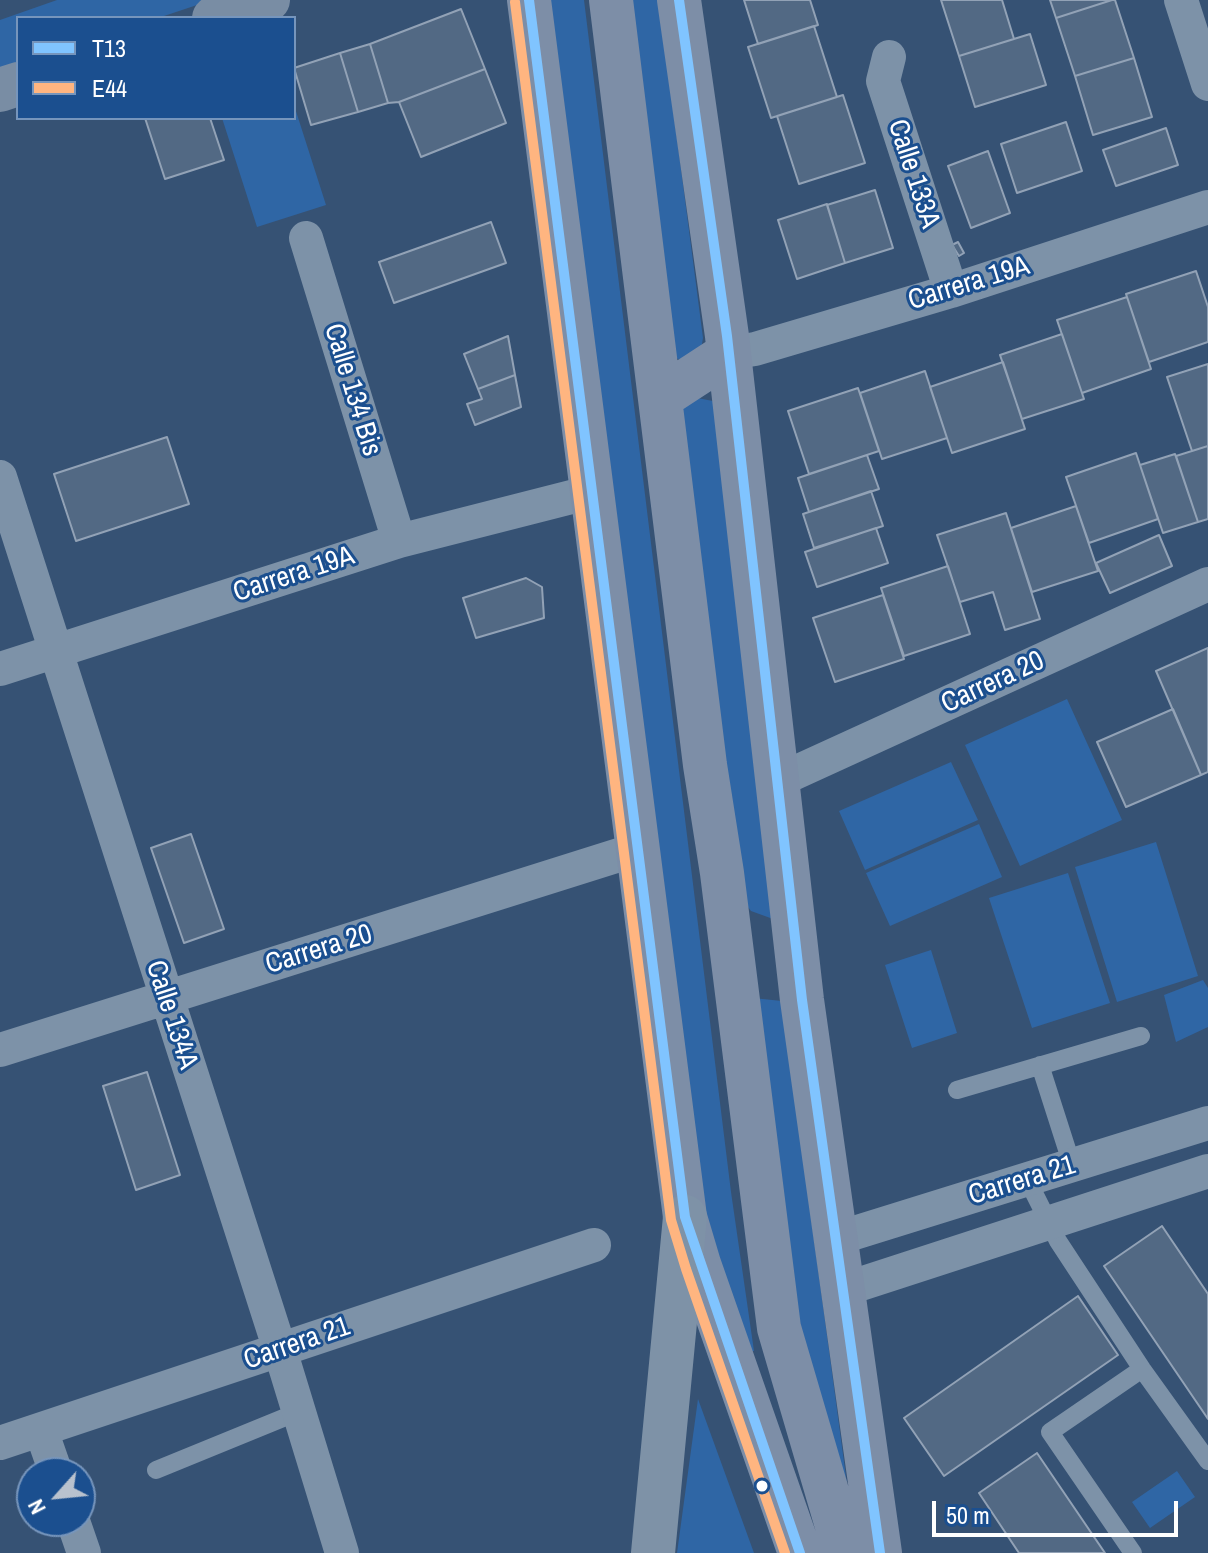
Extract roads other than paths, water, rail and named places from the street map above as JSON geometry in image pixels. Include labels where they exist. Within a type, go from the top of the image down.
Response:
[{"type":"highway","points":[[653,1553],[685,1217]]},
{"type":"main road","points":[[220,16],[268,0]]},
{"type":"main road","points":[[529,0],[685,1217],[707,1289],[800,1553]]},
{"type":"main road","points":[[611,0],[703,749],[722,873],[779,1328],[845,1553]]},
{"type":"main road","points":[[679,0],[729,353],[802,1000],[880,1553]]},
{"type":"main road","points":[[660,398],[729,353]]},
{"type":"main road","points":[[722,873],[802,1000]]},
{"type":"street","points":[[1181,0],[1208,84]]},
{"type":"street","name":"Calle 133A","points":[[889,57],[883,81],[951,291]]},
{"type":"street","name":"Carrera 19A","points":[[729,353],[755,349],[951,291],[1208,207]]},
{"type":"street","name":"Calle 134 Bis","points":[[306,238],[399,541]]},
{"type":"street","name":"Calle 134A","points":[[0,477],[280,1350],[342,1553]]},
{"type":"street","name":"Carrera 19A","points":[[0,669],[399,541],[591,492]]},
{"type":"street","name":"Carrera 20","points":[[777,781],[1208,584]]},
{"type":"street","name":"Carrera 20","points":[[0,1050],[638,849]]},
{"type":"street","name":"Carrera 21","points":[[835,1239],[1208,1123]]},
{"type":"street","name":"Carrera 21","points":[[842,1290],[1208,1171]]},
{"type":"street","name":"Carrera 21","points":[[0,1443],[594,1245]]},
{"type":"street","points":[[41,1430],[50,1457]]},
{"type":"lane","points":[[957,1090],[1141,1036]]},
{"type":"lane","points":[[1040,1065],[1072,1165]]},
{"type":"lane","points":[[1027,1179],[1058,1241],[1142,1369],[1208,1461]]},
{"type":"lane","points":[[1133,1553],[1050,1432],[1142,1369]]},
{"type":"lane","points":[[156,1470],[298,1412]]}]
